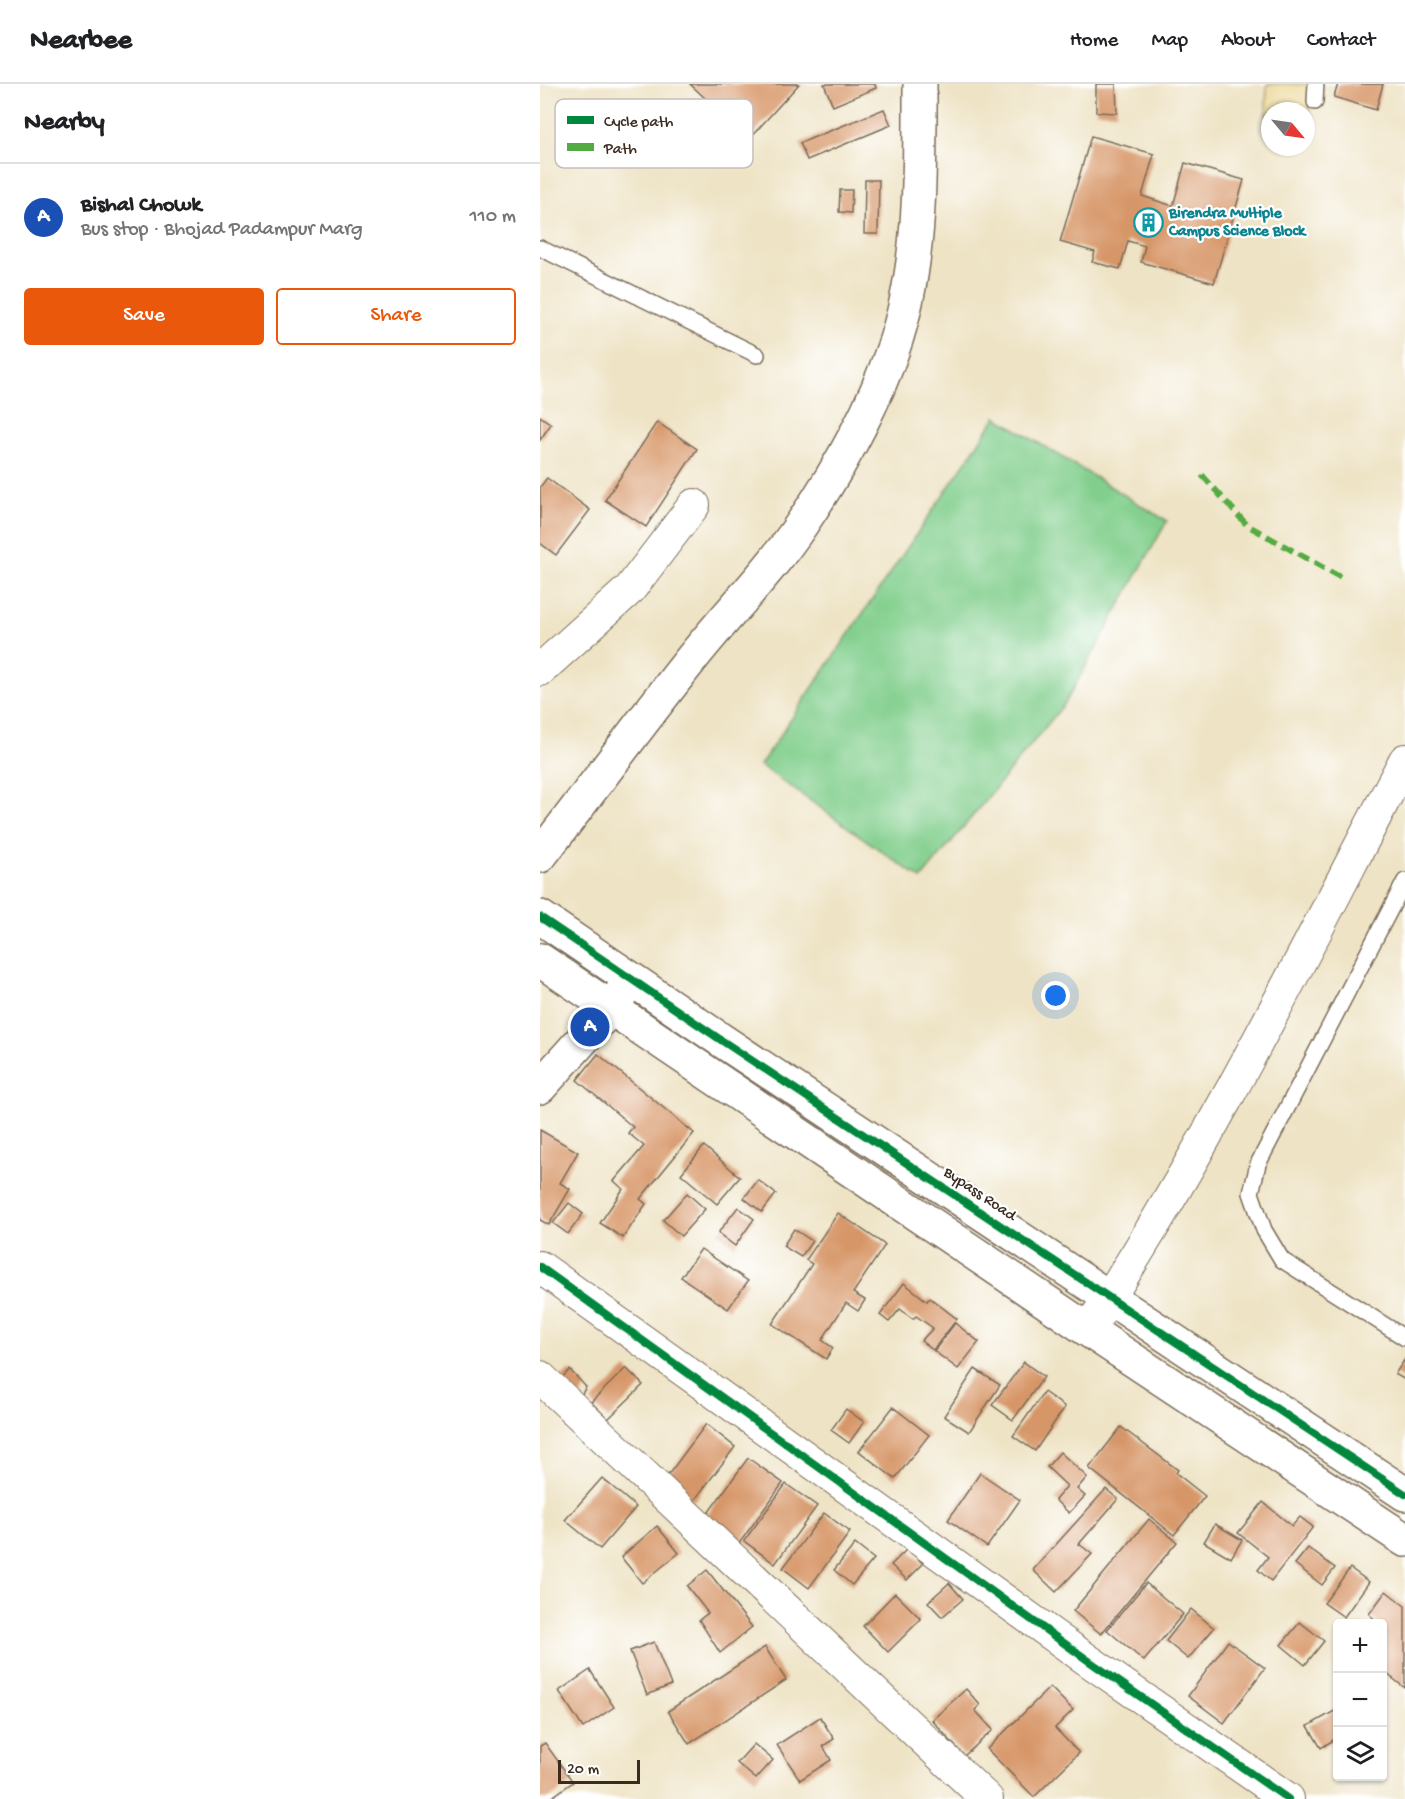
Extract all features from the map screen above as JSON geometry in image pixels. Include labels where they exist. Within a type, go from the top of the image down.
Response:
[{"type":"main road","points":[[540,856],[689,662],[800,527],[835,470],[868,406],[893,349],[910,283],[920,155],[920,84]]},
{"type":"main road","name":"Bypass Road","points":[[540,917],[1110,1298],[1404,1490]]},
{"type":"main road","points":[[540,960],[1088,1330],[1405,1540]]},
{"type":"main road","points":[[540,1087],[611,1008],[631,979]]},
{"type":"street","points":[[540,670],[630,590],[694,505]]},
{"type":"street","points":[[1088,1330],[1110,1298],[1202,1144],[1405,760]]},
{"type":"street","points":[[540,1267],[1089,1661],[1288,1799]]},
{"type":"street","points":[[540,1377],[972,1794]]},
{"type":"lane","points":[[1315,102],[1316,84]]},
{"type":"lane","points":[[540,248],[757,355]]},
{"type":"lane","points":[[1405,881],[1258,1164],[1251,1193],[1264,1230],[1282,1260],[1405,1338]]},
{"type":"green space","points":[[996,417],[1167,521],[1065,703],[921,879],[760,765]]},
{"type":"sand","points":[[1267,84],[1311,84],[1310,102],[1266,102]]},
{"type":"building","points":[[690,84],[799,84],[753,135],[753,99],[706,99]]},
{"type":"building","points":[[824,84],[875,84],[876,88],[833,106]]},
{"type":"building","points":[[1096,84],[1116,84],[1117,113],[1096,112]]},
{"type":"building","points":[[1338,84],[1383,84],[1376,110],[1334,97]]},
{"type":"building","points":[[884,109],[891,125],[807,160],[800,143]]},
{"type":"building","name":"Birendra Multiple Campus Science Block","points":[[1091,136],[1154,154],[1142,196],[1173,206],[1185,163],[1244,180],[1214,283],[1141,262],[1145,246],[1128,241],[1120,269],[1092,262],[1095,252],[1060,242]]},
{"type":"building","points":[[865,180],[879,180],[878,234],[864,234]]},
{"type":"building","points":[[840,190],[852,190],[851,213],[839,212]]},
{"type":"building","points":[[540,416],[551,424],[540,440]]},
{"type":"building","points":[[657,422],[697,449],[646,527],[605,500]]},
{"type":"building","points":[[547,478],[590,510],[556,555],[540,543],[540,487]]},
{"type":"building","points":[[598,1054],[694,1133],[640,1199],[646,1204],[623,1238],[600,1223],[623,1189],[614,1181],[644,1146],[628,1133],[633,1127],[577,1080]]},
{"type":"building","points":[[540,1130],[578,1152],[560,1183],[570,1189],[549,1225],[540,1220]]},
{"type":"building","points":[[704,1146],[740,1177],[717,1204],[681,1174]]},
{"type":"building","points":[[758,1180],[776,1194],[762,1212],[744,1198]]},
{"type":"building","points":[[687,1193],[705,1209],[681,1236],[663,1220]]},
{"type":"building","points":[[569,1203],[583,1214],[568,1234],[553,1223]]},
{"type":"building","points":[[738,1207],[754,1219],[735,1246],[718,1233]]},
{"type":"building","points":[[838,1213],[885,1245],[853,1293],[865,1300],[858,1311],[846,1303],[822,1340],[833,1348],[826,1359],[772,1324],[812,1264],[806,1260]]},
{"type":"building","points":[[794,1229],[812,1241],[801,1257],[783,1246]]},
{"type":"building","points":[[701,1249],[748,1281],[728,1309],[681,1277]]},
{"type":"building","points":[[904,1283],[927,1301],[930,1298],[957,1319],[933,1350],[921,1341],[933,1328],[916,1316],[913,1319],[900,1309],[889,1322],[880,1315]]},
{"type":"building","points":[[955,1323],[979,1342],[958,1369],[934,1351]]},
{"type":"building","points":[[1405,1359],[1405,1380],[1395,1374]]},
{"type":"building","points":[[1024,1362],[1044,1377],[1013,1420],[992,1405]]},
{"type":"building","points":[[626,1368],[643,1385],[608,1419],[591,1402]]},
{"type":"building","points":[[975,1369],[1000,1385],[969,1432],[944,1416]]},
{"type":"building","points":[[570,1370],[586,1387],[580,1397],[561,1378]]},
{"type":"building","points":[[1044,1392],[1065,1407],[1035,1451],[1013,1436]]},
{"type":"building","points":[[893,1407],[929,1435],[895,1479],[859,1451]]},
{"type":"building","points":[[846,1409],[864,1422],[849,1443],[831,1430]]},
{"type":"building","points":[[706,1424],[735,1447],[694,1501],[665,1479]]},
{"type":"building","points":[[1121,1427],[1178,1470],[1176,1473],[1205,1496],[1174,1535],[1089,1468]]},
{"type":"building","points":[[1060,1452],[1087,1477],[1077,1489],[1085,1496],[1069,1513],[1055,1500],[1067,1486],[1047,1467]]},
{"type":"building","points":[[748,1458],[783,1483],[738,1545],[703,1520]]},
{"type":"building","points":[[980,1473],[1020,1500],[987,1547],[948,1520]]},
{"type":"building","points":[[602,1478],[636,1507],[600,1549],[565,1520]]},
{"type":"building","points":[[786,1484],[817,1506],[775,1564],[744,1541]]},
{"type":"building","points":[[1106,1489],[1118,1499],[1079,1544],[1092,1554],[1056,1592],[1033,1570]]},
{"type":"building","points":[[1263,1502],[1292,1526],[1300,1517],[1313,1527],[1271,1581],[1258,1570],[1268,1557],[1238,1533]]},
{"type":"building","points":[[824,1513],[850,1532],[809,1588],[783,1568]]},
{"type":"building","points":[[1149,1519],[1177,1542],[1101,1634],[1073,1611]]},
{"type":"building","points":[[1215,1524],[1242,1540],[1231,1558],[1204,1542]]},
{"type":"building","points":[[657,1526],[679,1553],[642,1583],[621,1557]]},
{"type":"building","points":[[855,1544],[874,1559],[852,1585],[834,1570]]},
{"type":"building","points":[[908,1548],[923,1564],[907,1580],[891,1565]]},
{"type":"building","points":[[1308,1548],[1335,1568],[1322,1585],[1295,1564]]},
{"type":"building","points":[[1350,1568],[1369,1582],[1344,1617],[1324,1603]]},
{"type":"building","points":[[707,1570],[752,1627],[720,1653],[699,1620],[708,1613],[687,1586]]},
{"type":"building","points":[[949,1583],[963,1599],[942,1617],[928,1602]]},
{"type":"building","points":[[1146,1583],[1183,1614],[1144,1661],[1107,1630]]},
{"type":"building","points":[[1386,1591],[1405,1606],[1405,1688],[1387,1674],[1387,1619],[1374,1619],[1369,1614]]},
{"type":"building","points":[[895,1593],[921,1619],[888,1652],[863,1626]]},
{"type":"building","points":[[1191,1609],[1214,1628],[1188,1659],[1166,1641]]},
{"type":"building","points":[[1300,1622],[1324,1641],[1305,1665],[1281,1645]]},
{"type":"building","points":[[1228,1641],[1265,1668],[1224,1723],[1188,1696]]},
{"type":"building","points":[[654,1642],[671,1685],[647,1695],[630,1651]]},
{"type":"building","points":[[765,1647],[786,1680],[689,1744],[668,1711]]},
{"type":"building","points":[[590,1670],[614,1707],[583,1728],[559,1691]]},
{"type":"building","points":[[1050,1687],[1073,1710],[1055,1728],[1079,1753],[1034,1797],[987,1749]]},
{"type":"building","points":[[966,1689],[980,1705],[975,1710],[993,1730],[964,1756],[932,1720]]},
{"type":"building","points":[[1333,1712],[1333,1740],[1321,1748],[1308,1726]]},
{"type":"building","points":[[820,1717],[834,1739],[823,1746],[831,1760],[800,1780],[777,1745]]},
{"type":"building","points":[[545,1743],[573,1782],[549,1799],[540,1799],[540,1746]]},
{"type":"building","points":[[754,1744],[773,1760],[756,1779],[737,1763]]},
{"type":"marked path","points":[[1202,475],[1247,525],[1345,580]]},
{"type":"cycle path","points":[[540,917],[721,1040],[1405,1494]]},
{"type":"cycle path","points":[[540,1267],[1089,1661],[1288,1799]]},
{"type":"place","name":"Birendra Multiple Campus Science Block","points":[[1148,223]]},
{"type":"place","name":"Bishal Chowk","points":[[590,1027]]}]
